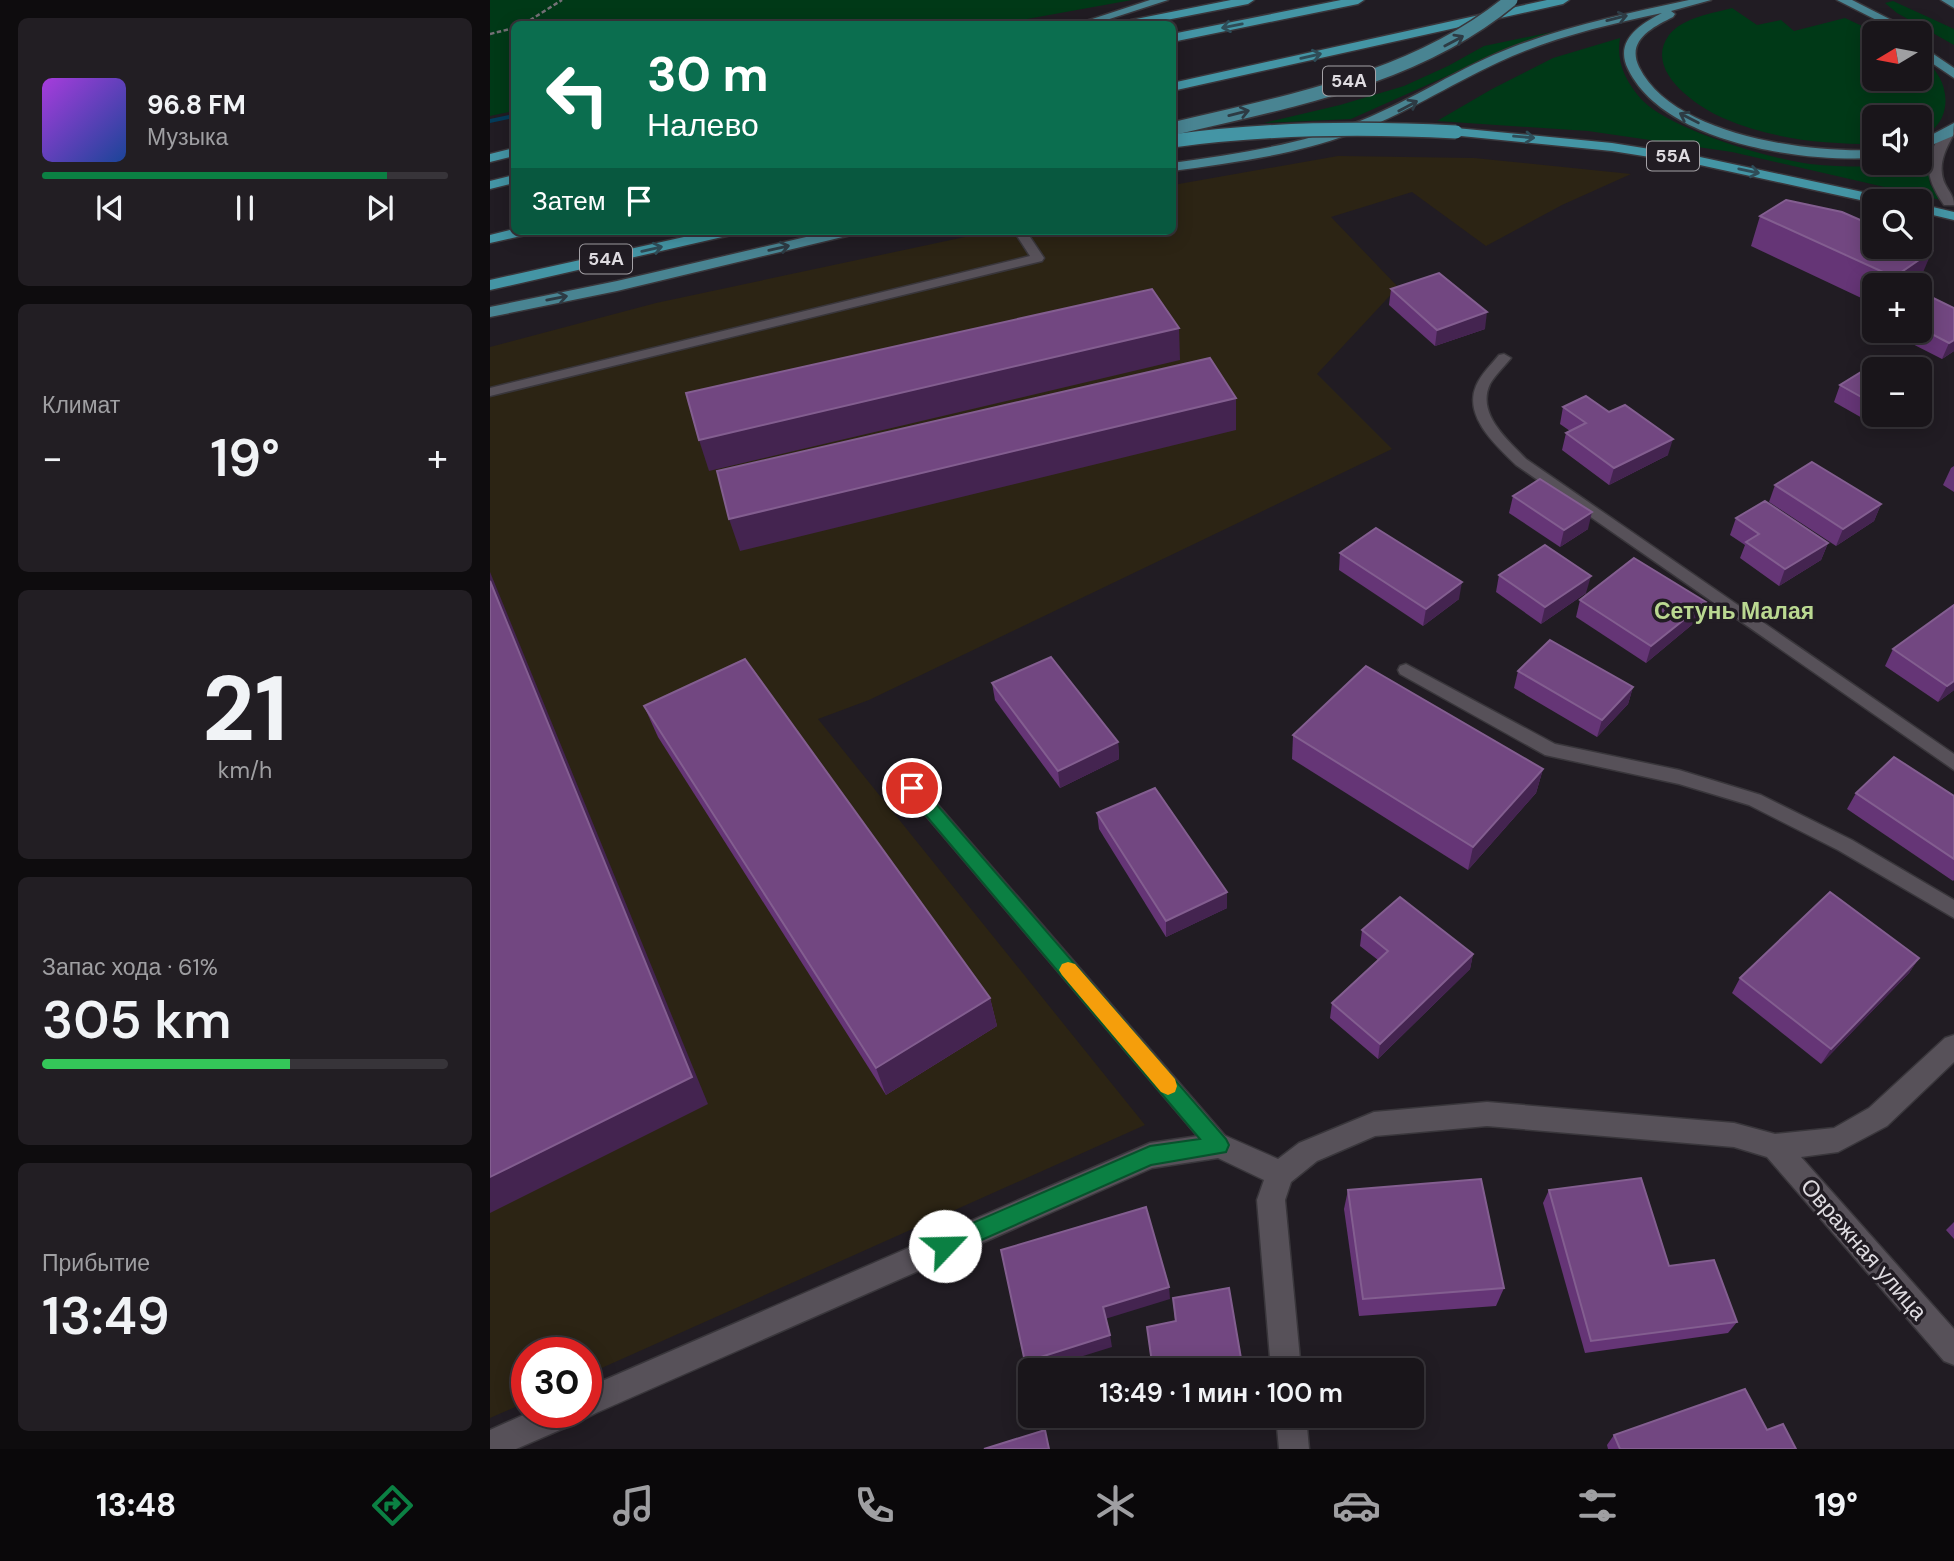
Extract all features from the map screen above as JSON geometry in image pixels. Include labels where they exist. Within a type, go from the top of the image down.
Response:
[{"type":"highway","points":[[1146,21],[1248,0]]},
{"type":"highway","points":[[1176,36],[1358,0]]},
{"type":"highway","points":[[1176,86],[1563,0]]},
{"type":"highway","name":"55А","points":[[1176,141],[1313,130],[1400,129],[1456,132],[1612,147],[1687,159],[1862,196]]},
{"type":"highway","points":[[490,158],[511,153]]},
{"type":"highway","points":[[490,184],[511,180]]},
{"type":"highway","points":[[1932,208],[1951,209]]},
{"type":"highway","points":[[490,239],[511,234]]},
{"type":"highway","name":"54А","points":[[490,285],[713,235]]},
{"type":"main road","points":[[1093,21],[1162,0]]},
{"type":"main road","name":"54А","points":[[1176,128],[1255,109],[1399,64],[1454,42],[1499,12],[1511,0]]},
{"type":"main road","points":[[1176,166],[1274,150],[1343,132],[1402,109],[1454,80],[1525,47],[1620,16],[1705,0]]},
{"type":"main road","points":[[1947,0],[1954,4]]},
{"type":"main road","points":[[1844,1],[1876,21]]},
{"type":"main road","points":[[1844,1],[1886,21]]},
{"type":"main road","points":[[1689,4],[1645,27],[1633,40],[1628,55],[1632,69],[1646,88],[1665,104],[1693,121],[1735,137],[1776,148],[1826,155],[1862,154]]},
{"type":"main road","points":[[1932,44],[1942,49]]},
{"type":"main road","points":[[1932,58],[1954,74]]},
{"type":"main road","points":[[1932,140],[1951,130]]},
{"type":"main road","points":[[490,312],[617,286],[834,235]]},
{"type":"street","points":[[1951,130],[1935,157],[1934,174],[1951,209]]},
{"type":"street","points":[[1285,1358],[1271,1200],[1280,1174],[1308,1152],[1374,1124],[1487,1114],[1734,1135],[1775,1147],[1838,1140],[1878,1116],[1954,1046]]},
{"type":"street","points":[[602,1396],[1150,1156],[1219,1145],[1280,1174]]},
{"type":"street","name":"Овражная улица","points":[[1775,1147],[1954,1351]]},
{"type":"street","points":[[490,1445],[529,1428]]},
{"type":"street","points":[[1292,1428],[1294,1449]]},
{"type":"lane","points":[[490,392],[1038,258],[1023,235]]},
{"type":"lane","points":[[1504,358],[1481,388],[1481,409],[1494,434],[1521,462],[1954,763]]},
{"type":"lane","points":[[1406,670],[1551,750],[1679,777],[1755,800],[1845,845],[1954,910]]},
{"type":"lane","points":[[912,788],[1219,1145]]},
{"type":"path","points":[[529,21],[562,0]]},
{"type":"path","points":[[490,34],[511,29]]},
{"type":"shaded area","points":[[1338,156],[1474,158],[1631,174],[1562,205],[1486,246],[1412,192],[1331,217],[1398,287],[1317,374],[1392,449],[869,700],[818,719],[1145,1125],[602,1368],[602,1337],[511,1337],[511,1409],[490,1418],[490,347],[656,303],[974,235],[1176,235],[1176,184]]},
{"type":"green space","points":[[490,0],[1132,0],[1016,21],[511,21],[511,112],[490,116]]},
{"type":"green space","points":[[1893,1],[1954,29],[1954,45],[1932,33],[1932,21],[1911,21],[1885,3]]},
{"type":"green space","points":[[1732,8],[1757,25],[1781,20],[1794,31],[1845,18],[1862,26],[1862,91],[1932,91],[1932,67],[1944,88],[1944,112],[1932,130],[1932,105],[1862,105],[1862,144],[1816,141],[1741,125],[1723,118],[1687,96],[1676,85],[1663,61],[1663,48],[1669,35],[1682,24]]},
{"type":"green space","points":[[1557,31],[1483,60],[1351,119],[1264,123],[1404,86],[1484,46]]},
{"type":"green space","points":[[1620,38],[1619,55],[1631,86],[1655,111],[1674,122],[1721,141],[1792,161],[1862,166],[1862,175],[1929,175],[1930,184],[1941,200],[1932,198],[1932,189],[1893,189],[1732,152],[1588,131],[1437,121],[1553,58]]},
{"type":"building","points":[[1786,200],[1842,212],[1862,221],[1862,259],[1920,259],[1900,273],[1885,273],[1760,216]]},
{"type":"building","points":[[1439,273],[1487,312],[1437,330],[1391,289]]},
{"type":"building","points":[[1152,289],[1179,328],[699,440],[686,393]]},
{"type":"building","points":[[1932,297],[1954,308],[1954,340],[1949,343],[1932,334]]},
{"type":"building","points":[[1210,358],[1236,398],[729,519],[717,471]]},
{"type":"building","points":[[1862,371],[1862,397],[1840,385]]},
{"type":"building","points":[[1586,396],[1609,412],[1625,405],[1673,439],[1614,468],[1566,433],[1586,423],[1563,407]]},
{"type":"building","points":[[1812,462],[1881,504],[1843,529],[1775,485]]},
{"type":"building","points":[[1540,479],[1592,512],[1564,530],[1513,496]]},
{"type":"building","points":[[1765,501],[1828,543],[1785,569],[1746,542],[1759,534],[1736,518]]},
{"type":"building","points":[[1376,528],[1462,582],[1426,609],[1340,553]]},
{"type":"building","points":[[1545,545],[1591,576],[1545,607],[1499,575]]},
{"type":"building","points":[[1634,558],[1706,602],[1651,646],[1580,600]]},
{"type":"building","points":[[490,581],[692,1077],[490,1177]]},
{"type":"building","points":[[1954,605],[1954,681],[1947,686],[1893,649]]},
{"type":"building","points":[[1550,640],[1633,687],[1602,720],[1518,671]]},
{"type":"building","points":[[1051,657],[1118,742],[1058,771],[992,683]]},
{"type":"building","points":[[745,659],[990,998],[876,1068],[644,706]]},
{"type":"building","points":[[1366,666],[1543,769],[1473,847],[1293,735]]},
{"type":"building","points":[[1894,757],[1954,796],[1954,859],[1856,793]]},
{"type":"building","points":[[1155,788],[1227,892],[1166,921],[1097,813]]},
{"type":"building","points":[[1830,892],[1919,958],[1831,1049],[1740,978]]},
{"type":"building","points":[[1400,897],[1473,954],[1380,1044],[1332,1003],[1388,951],[1362,930]]},
{"type":"building","points":[[1641,1178],[1669,1266],[1714,1260],[1737,1322],[1591,1341],[1549,1190]]},
{"type":"building","points":[[1481,1179],[1504,1288],[1363,1299],[1348,1190]]},
{"type":"building","points":[[1146,1207],[1169,1287],[1103,1307],[1110,1335],[1038,1358],[1024,1358],[1001,1250]]},
{"type":"building","points":[[1229,1288],[1241,1358],[1151,1358],[1147,1327],[1176,1321],[1173,1298]]},
{"type":"building","points":[[1745,1389],[1767,1430],[1783,1424],[1796,1449],[1620,1449],[1614,1435]]},
{"type":"building","points":[[1045,1430],[1049,1449],[984,1449]]},
{"type":"waterway","points":[[490,121],[511,117]]},
{"type":"slow traffic","points":[[1068,970],[1168,1086]]},
{"type":"district","name":"Сетунь Малая","points":[[1734,611]]},
{"type":"route","points":[[912,788],[1219,1145],[1150,1156],[945,1246]]}]
